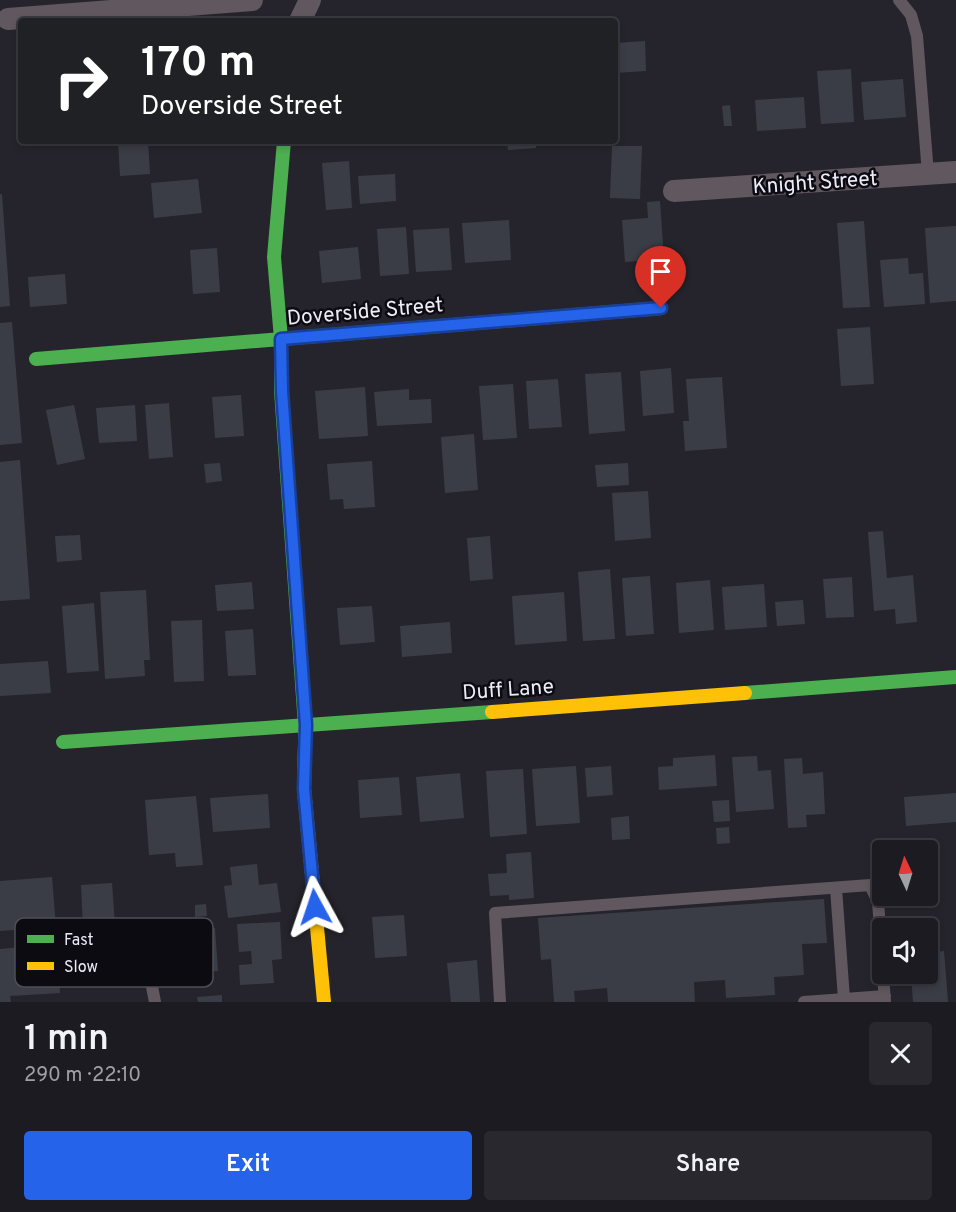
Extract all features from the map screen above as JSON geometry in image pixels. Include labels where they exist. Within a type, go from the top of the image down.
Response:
[{"type":"street","points":[[21,18],[252,0]]},
{"type":"street","points":[[301,18],[310,0]]},
{"type":"street","points":[[8,19],[18,18]]},
{"type":"street","points":[[284,144],[274,257],[281,339],[282,403],[306,725],[304,789],[324,1002]]},
{"type":"street","name":"Knight Street","points":[[674,191],[956,172]]},
{"type":"street","name":"Doverside Street","points":[[36,359],[661,308]]},
{"type":"street","name":"Duff Lane","points":[[63,742],[956,677]]},
{"type":"lane","points":[[899,0],[911,15],[917,36],[928,174]]},
{"type":"lane","points":[[500,1002],[495,913],[870,885],[878,902],[879,918]]},
{"type":"lane","points":[[836,888],[844,999]]},
{"type":"lane","points":[[804,1002],[885,999],[884,984]]},
{"type":"lane","points":[[152,987],[154,1002]]},
{"type":"building","points":[[645,41],[646,71],[618,73],[618,43]]},
{"type":"building","points":[[851,69],[854,122],[821,124],[817,71]]},
{"type":"building","points":[[903,79],[906,117],[864,120],[861,82]]},
{"type":"building","points":[[804,97],[806,128],[757,131],[755,100]]},
{"type":"building","points":[[730,105],[732,126],[724,126],[722,106]]},
{"type":"building","points":[[118,144],[148,144],[150,174],[120,176]]},
{"type":"building","points":[[507,144],[536,144],[536,148],[508,150]]},
{"type":"building","points":[[612,146],[642,146],[640,199],[610,198]]},
{"type":"building","points":[[349,161],[352,208],[326,210],[322,163]]},
{"type":"building","points":[[395,174],[396,201],[360,204],[358,176]]},
{"type":"building","points":[[198,179],[202,213],[154,218],[151,183]]},
{"type":"building","points":[[0,194],[2,194],[10,306],[0,307]]},
{"type":"building","points":[[660,201],[664,259],[625,262],[622,220],[648,218],[647,202]]},
{"type":"building","points":[[509,220],[511,260],[465,263],[462,223]]},
{"type":"building","points":[[864,221],[870,307],[843,308],[837,223]]},
{"type":"building","points":[[956,226],[956,301],[930,303],[925,228]]},
{"type":"building","points":[[406,227],[409,274],[380,276],[377,229]]},
{"type":"building","points":[[449,228],[452,270],[416,272],[413,230]]},
{"type":"building","points":[[358,247],[361,279],[322,283],[319,251]]},
{"type":"building","points":[[217,248],[220,292],[193,294],[190,250]]},
{"type":"building","points":[[908,258],[909,274],[923,273],[925,304],[884,307],[880,260]]},
{"type":"building","points":[[65,274],[67,304],[30,307],[28,277]]},
{"type":"building","points":[[12,322],[22,443],[0,445],[0,323]]},
{"type":"building","points":[[870,327],[874,384],[841,386],[837,329]]},
{"type":"building","points":[[671,368],[674,413],[643,416],[640,371]]},
{"type":"building","points":[[621,372],[625,431],[589,434],[585,374]]},
{"type":"building","points":[[722,377],[727,448],[685,451],[683,421],[689,421],[686,379]]},
{"type":"building","points":[[558,379],[562,427],[529,429],[526,381]]},
{"type":"building","points":[[513,384],[517,438],[483,440],[479,386]]},
{"type":"building","points":[[365,387],[368,436],[319,439],[315,391]]},
{"type":"building","points":[[409,389],[409,400],[431,399],[432,423],[377,426],[374,392]]},
{"type":"building","points":[[241,395],[244,436],[215,438],[212,397]]},
{"type":"building","points":[[169,403],[173,457],[149,459],[145,405]]},
{"type":"building","points":[[74,405],[85,459],[57,465],[46,410]]},
{"type":"building","points":[[135,405],[137,441],[99,443],[96,408]]},
{"type":"building","points":[[474,434],[478,490],[445,493],[441,437]]},
{"type":"building","points":[[20,460],[30,599],[0,601],[0,462]]},
{"type":"building","points":[[372,461],[375,507],[344,509],[343,499],[330,500],[327,464]]},
{"type":"building","points":[[220,463],[222,481],[206,483],[204,464]]},
{"type":"building","points":[[628,463],[629,485],[597,487],[595,465]]},
{"type":"building","points":[[648,491],[651,538],[615,541],[612,493]]},
{"type":"building","points":[[883,531],[887,578],[913,575],[917,622],[896,624],[895,609],[874,611],[868,532]]},
{"type":"building","points":[[80,535],[82,560],[57,562],[55,536]]},
{"type":"building","points":[[490,536],[493,579],[470,581],[467,538]]},
{"type":"building","points":[[610,569],[615,639],[583,641],[578,572]]},
{"type":"building","points":[[650,576],[654,634],[626,636],[622,578]]},
{"type":"building","points":[[852,577],[854,617],[826,618],[823,579]]},
{"type":"building","points":[[710,580],[714,630],[679,633],[676,583]]},
{"type":"building","points":[[252,582],[254,609],[217,611],[215,585]]},
{"type":"building","points":[[764,584],[767,627],[725,630],[722,587]]},
{"type":"building","points":[[146,590],[150,660],[144,660],[145,676],[105,679],[100,592]]},
{"type":"building","points":[[564,592],[567,641],[515,645],[512,596]]},
{"type":"building","points":[[803,600],[805,624],[777,626],[775,602]]},
{"type":"building","points":[[94,603],[99,671],[67,673],[62,606]]},
{"type":"building","points":[[372,606],[375,642],[340,645],[337,608]]},
{"type":"building","points":[[202,620],[204,681],[174,682],[171,621]]},
{"type":"building","points":[[450,622],[452,653],[402,657],[400,626]]},
{"type":"building","points":[[253,629],[256,675],[228,676],[225,631]]},
{"type":"building","points":[[48,661],[51,693],[0,696],[0,664]]},
{"type":"building","points":[[715,755],[717,786],[659,790],[658,767],[673,766],[673,758]]},
{"type":"building","points":[[757,756],[758,771],[771,770],[774,809],[736,812],[732,757]]},
{"type":"building","points":[[802,758],[803,774],[823,772],[825,814],[806,815],[807,827],[788,828],[784,759]]},
{"type":"building","points":[[576,766],[580,823],[536,826],[532,769]]},
{"type":"building","points":[[611,766],[613,795],[587,797],[585,768]]},
{"type":"building","points":[[523,769],[527,834],[490,837],[486,771]]},
{"type":"building","points":[[460,773],[464,818],[420,822],[416,777]]},
{"type":"building","points":[[399,777],[402,815],[360,818],[358,780]]},
{"type":"building","points":[[956,793],[956,822],[906,826],[904,797]]},
{"type":"building","points":[[268,794],[270,828],[213,832],[210,798]]},
{"type":"building","points":[[196,796],[203,865],[176,867],[175,853],[149,855],[145,800]]},
{"type":"building","points":[[729,800],[730,821],[714,822],[712,801]]},
{"type":"building","points":[[629,816],[630,839],[612,840],[611,818]]},
{"type":"building","points":[[729,827],[730,843],[717,844],[716,828]]},
{"type":"building","points":[[531,852],[534,898],[509,900],[509,895],[490,896],[488,874],[507,873],[506,854]]},
{"type":"building","points":[[257,864],[259,885],[277,883],[281,912],[228,918],[224,886],[232,885],[230,867]]},
{"type":"building","points":[[52,877],[55,918],[15,918],[15,930],[0,931],[0,881]]},
{"type":"building","points":[[112,883],[114,918],[83,918],[81,885]]},
{"type":"building","points":[[824,899],[827,943],[802,944],[804,975],[774,977],[775,995],[726,998],[725,980],[694,982],[695,1002],[608,1002],[607,988],[574,991],[575,1002],[554,1002],[551,959],[541,960],[538,918]]},
{"type":"building","points":[[206,904],[207,916],[195,917],[195,905]]},
{"type":"building","points":[[404,915],[407,956],[375,958],[372,917]]},
{"type":"building","points":[[280,922],[282,959],[272,960],[274,983],[240,985],[239,965],[252,964],[251,951],[239,952],[237,924]]},
{"type":"building","points":[[213,928],[215,928],[218,971],[213,971]]},
{"type":"building","points":[[15,948],[15,987],[60,987],[60,993],[10,996],[11,1002],[0,1002],[0,949]]},
{"type":"building","points":[[944,951],[948,1002],[913,1002],[912,984],[938,984],[938,952]]},
{"type":"building","points":[[477,960],[480,1002],[451,1002],[447,963]]},
{"type":"building","points":[[222,995],[222,1002],[198,1002],[197,997]]},
{"type":"traffic: fast","points":[[284,144],[274,257],[305,745]]},
{"type":"traffic: fast","points":[[36,359],[661,308]]},
{"type":"traffic: fast","points":[[745,693],[956,677]]},
{"type":"traffic: fast","points":[[63,742],[492,712]]},
{"type":"traffic: slow","points":[[492,712],[745,693]]},
{"type":"traffic: slow","points":[[305,745],[304,789],[324,1002]]},
{"type":"route","points":[[315,907],[304,789],[306,725],[282,391],[281,339],[661,308]]}]
